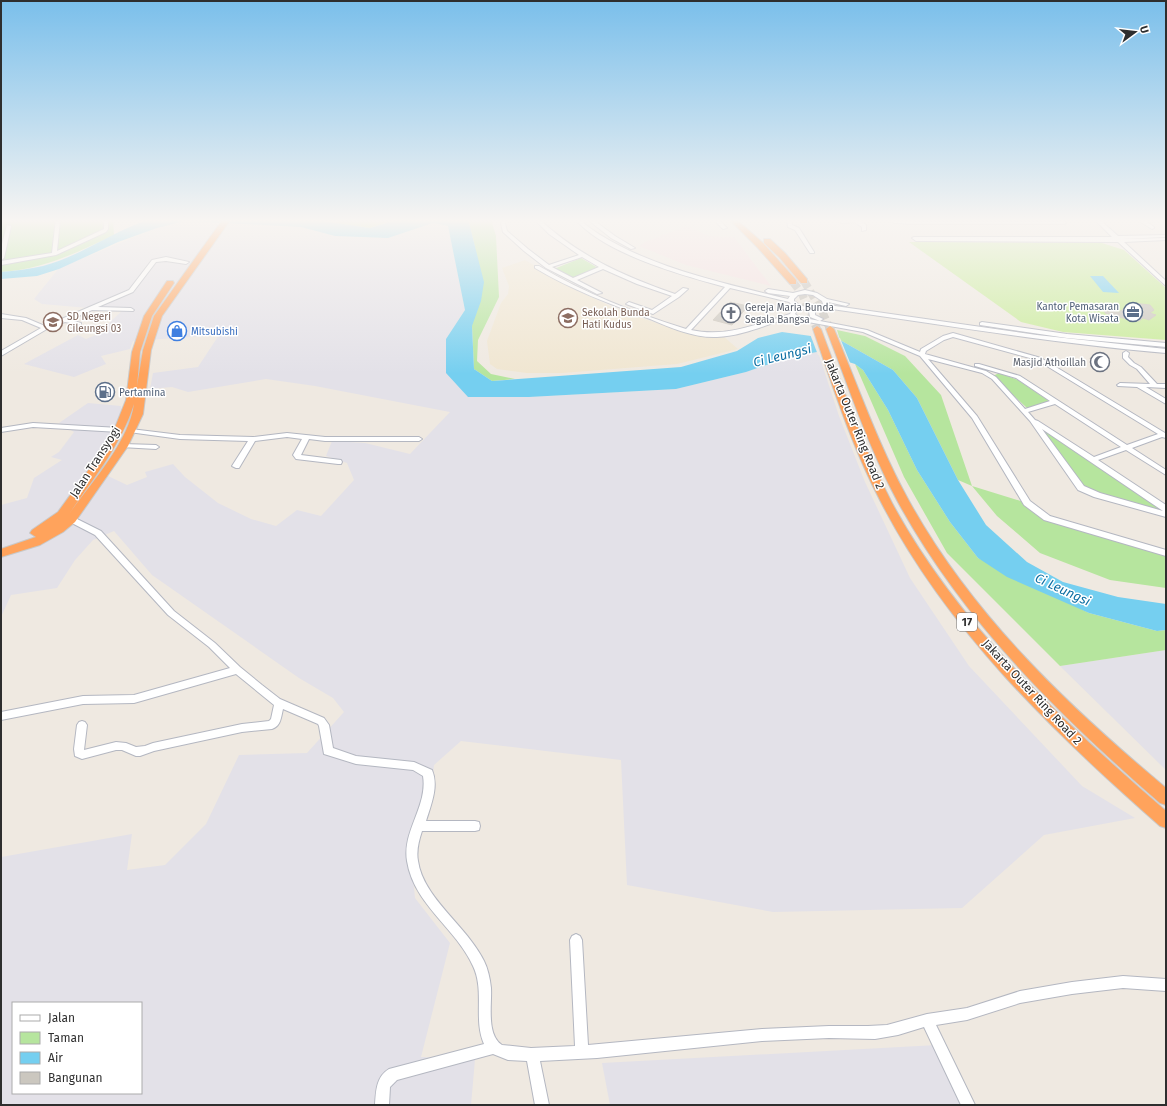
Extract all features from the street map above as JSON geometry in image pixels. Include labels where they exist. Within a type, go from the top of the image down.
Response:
[{"type":"highway","name":"Jalan Transyogi","points":[[1,545],[34,534],[49,526],[62,515],[108,450],[126,415],[132,389],[136,352],[148,316],[159,298],[180,271]]},
{"type":"highway","name":"Jalan Transyogi","points":[[1,553],[36,542],[59,529],[71,519],[123,446],[138,414],[147,350],[158,316],[188,271]]},
{"type":"highway","points":[[783,271],[793,282]]},
{"type":"highway","points":[[795,271],[804,281]]},
{"type":"highway","name":"Jakarta Outer Ring Road 2","points":[[817,329],[863,450],[887,503],[922,561],[956,609],[1002,664],[1051,716],[1121,783],[1166,822]]},
{"type":"highway","name":"Jakarta Outer Ring Road 2","points":[[830,329],[879,450],[904,502],[938,558],[972,604],[1019,659],[1068,709],[1166,798]]},
{"type":"highway","points":[[132,389],[142,387]]},
{"type":"street","points":[[1,354],[45,328],[131,291],[147,271]]},
{"type":"street","points":[[544,271],[582,292],[688,330],[721,335],[792,315],[797,318],[865,331],[922,353],[984,372],[994,378],[1032,420],[1081,488],[1097,496],[1166,514]]},
{"type":"street","points":[[556,271],[572,280],[607,296],[652,312],[677,296],[685,288]]},
{"type":"street","points":[[572,280],[594,271]]},
{"type":"street","points":[[612,271],[677,296]]},
{"type":"street","points":[[672,271],[696,279],[791,301],[796,306],[812,310],[824,303],[1044,336],[1103,346],[1126,352],[1166,355]]},
{"type":"street","points":[[689,271],[728,282],[793,295],[810,293],[819,295],[824,303]]},
{"type":"street","points":[[1151,271],[1166,284]]},
{"type":"street","points":[[1157,271],[1166,278]]},
{"type":"street","points":[[688,330],[728,287]]},
{"type":"street","points":[[791,301],[793,295]]},
{"type":"street","points":[[792,315],[796,306]]},
{"type":"street","points":[[92,309],[131,310]]},
{"type":"street","points":[[812,310],[812,316],[816,318],[874,330],[922,353],[1004,372],[1018,377],[1166,473]]},
{"type":"street","points":[[1,316],[13,316],[29,319],[45,328]]},
{"type":"street","points":[[65,320],[79,324]]},
{"type":"street","points":[[1044,336],[1086,335],[1166,341]]},
{"type":"street","points":[[922,353],[947,336],[953,336],[1039,359],[1164,435]]},
{"type":"street","points":[[1067,336],[1166,346]]},
{"type":"street","points":[[1103,346],[1166,351]]},
{"type":"street","points":[[1126,352],[1125,357],[1139,368],[1155,386]]},
{"type":"street","points":[[922,353],[975,417],[1027,503],[1032,508],[1047,518],[1166,553]]},
{"type":"street","points":[[994,378],[1004,372]]},
{"type":"street","points":[[1120,386],[1166,386]]},
{"type":"street","points":[[1138,386],[1166,402]]},
{"type":"street","points":[[1024,411],[1056,401]]},
{"type":"street","points":[[1032,420],[1166,509]]},
{"type":"street","points":[[1,430],[33,425],[119,430]]},
{"type":"street","points":[[130,431],[180,436],[252,439],[287,435],[306,438],[419,439]]},
{"type":"street","points":[[1093,460],[1126,447],[1164,435]]},
{"type":"street","points":[[306,438],[297,455],[298,457],[338,462]]},
{"type":"street","points":[[236,466],[252,439]]},
{"type":"street","points":[[123,446],[156,447]]},
{"type":"street","points":[[71,519],[98,533],[171,613],[212,644],[237,670],[279,704],[321,721],[324,724],[328,751],[356,760],[414,766],[428,774],[431,780],[430,790],[418,826],[412,852],[414,873],[427,894],[478,958],[484,982],[487,1037],[493,1048],[502,1052],[532,1055],[582,1052],[761,1035],[828,1032],[880,1032],[927,1020],[967,1014],[1020,997],[1072,988],[1123,982],[1166,985]]},
{"type":"street","points":[[1,716],[83,700],[134,699],[237,670]]},
{"type":"street","points":[[82,726],[79,753],[82,755],[116,746],[127,747],[134,752],[143,752],[153,747],[242,728],[272,724],[276,720],[279,704]]},
{"type":"street","points":[[418,826],[475,826]]},
{"type":"street","points":[[576,940],[582,1052]]},
{"type":"street","points":[[927,1020],[968,1105]]},
{"type":"street","points":[[382,1105],[383,1084],[387,1077],[493,1048]]},
{"type":"street","points":[[532,1055],[542,1105]]},
{"type":"shaded area","points":[[57,271],[457,271],[465,310],[446,339],[468,397],[529,397],[676,389],[746,372],[790,357],[818,352],[839,416],[865,482],[910,578],[969,666],[1082,786],[1135,818],[1044,835],[962,908],[773,912],[627,885],[621,760],[461,741],[434,765],[429,814],[411,858],[415,898],[450,943],[421,1057],[475,1059],[471,1105],[1,1105],[1,857],[132,834],[127,870],[165,865],[206,824],[239,755],[307,753],[344,712],[333,698],[299,678],[152,575],[114,531],[93,540],[75,560],[57,588],[11,595],[1,617],[1,505],[27,498],[34,478],[62,460],[51,457],[59,452],[74,432],[59,423],[88,403],[121,406],[121,418],[89,467],[127,485],[147,477],[145,472],[173,464],[185,477],[218,503],[251,519],[276,526],[297,510],[321,516],[354,480],[347,463],[326,456],[332,441],[365,443],[410,454],[450,412],[315,386],[266,379],[188,392],[172,387],[150,389],[153,373],[198,367],[219,335],[133,341],[130,349],[101,356],[106,364],[74,377],[24,364],[78,335],[86,339],[96,335],[122,311],[42,304],[34,299]]},
{"type":"shaded area","name":"Sekolah Bunda Hati Kudus","points":[[503,271],[543,271],[574,289],[623,312],[681,331],[709,337],[723,336],[738,349],[677,364],[562,373],[527,373],[497,369],[490,364],[487,341],[501,303],[508,294],[509,286]]},
{"type":"shaded area","points":[[709,271],[759,271],[771,286]]},
{"type":"shaded area","points":[[1166,650],[1166,770],[1060,666]]},
{"type":"shaded area","points":[[937,1045],[966,1105],[610,1105],[602,1063]]},
{"type":"green space","points":[[474,271],[498,271],[499,297],[478,340],[477,361],[491,374],[515,379],[492,381],[474,369],[472,326]]},
{"type":"green space","points":[[557,271],[591,271],[572,278]]},
{"type":"green space","points":[[949,271],[1147,271],[1166,288],[1166,340],[1063,332],[1021,322]]},
{"type":"green space","points":[[837,330],[865,336],[905,356],[941,395],[972,486],[958,480],[917,398],[893,370],[840,340]]},
{"type":"green space","points":[[855,364],[863,370],[888,410],[917,470],[950,522],[978,558],[1089,613],[1157,631],[1166,630],[1166,650],[1060,666],[947,553],[904,477]]},
{"type":"green space","points":[[999,373],[1018,380],[1049,401],[1032,409],[1027,408],[993,376]]},
{"type":"green space","points":[[1044,433],[1050,433],[1156,506],[1157,509],[1154,510],[1085,489]]},
{"type":"green space","points":[[972,486],[1027,503],[1047,518],[1166,553],[1166,588],[1110,580],[1040,553],[997,516]]},
{"type":"water","points":[[54,271],[37,276],[1,279],[1,272]]},
{"type":"water","name":"Ci Leungsi","points":[[457,271],[481,271],[484,282],[481,301],[472,326],[474,369],[492,381],[681,367],[737,351],[758,338],[782,332],[840,340],[893,370],[917,398],[958,480],[986,525],[1027,562],[1063,582],[1118,597],[1166,604],[1166,630],[1157,631],[1089,613],[1007,577],[978,558],[950,522],[917,470],[888,410],[863,370],[855,364],[817,352],[790,357],[746,372],[676,389],[529,397],[468,397],[446,373],[446,339],[465,310]]},
{"type":"water","points":[[1090,276],[1103,276],[1119,293],[1103,292]]},
{"type":"pier","points":[[810,334],[840,338],[851,365],[818,355]]},
{"type":"building","name":"Gereja Maria Bunda Segala Bangsa","points":[[730,302],[748,306],[732,325],[713,320]]},
{"type":"building","name":"Kantor Pemasaran Kota Wisata","points":[[1133,303],[1150,305],[1154,310],[1150,313],[1156,315],[1149,320],[1143,318],[1139,321],[1105,313],[1105,311],[1119,312]]},
{"type":"building","name":"Masjid Athoillah","points":[[1090,358],[1103,359],[1107,366],[1093,365]]},
{"type":"tunnel","points":[[804,281],[822,311],[830,329]]},
{"type":"tunnel","points":[[793,282],[802,294],[817,329]]},
{"type":"place","name":"Kantor Pemasaran Kota Wisata","points":[[1133,312]]},
{"type":"place","name":"Gereja Maria Bunda Segala Bangsa","points":[[731,313]]},
{"type":"place","name":"Sekolah Bunda Hati Kudus","points":[[568,318]]},
{"type":"place","name":"SD Negeri Cileungsi 03","points":[[53,322]]},
{"type":"place","name":"Mitsubishi","points":[[177,331]]},
{"type":"place","name":"Masjid Athoillah","points":[[1100,362]]},
{"type":"place","name":"Pertamina","points":[[105,392]]}]
